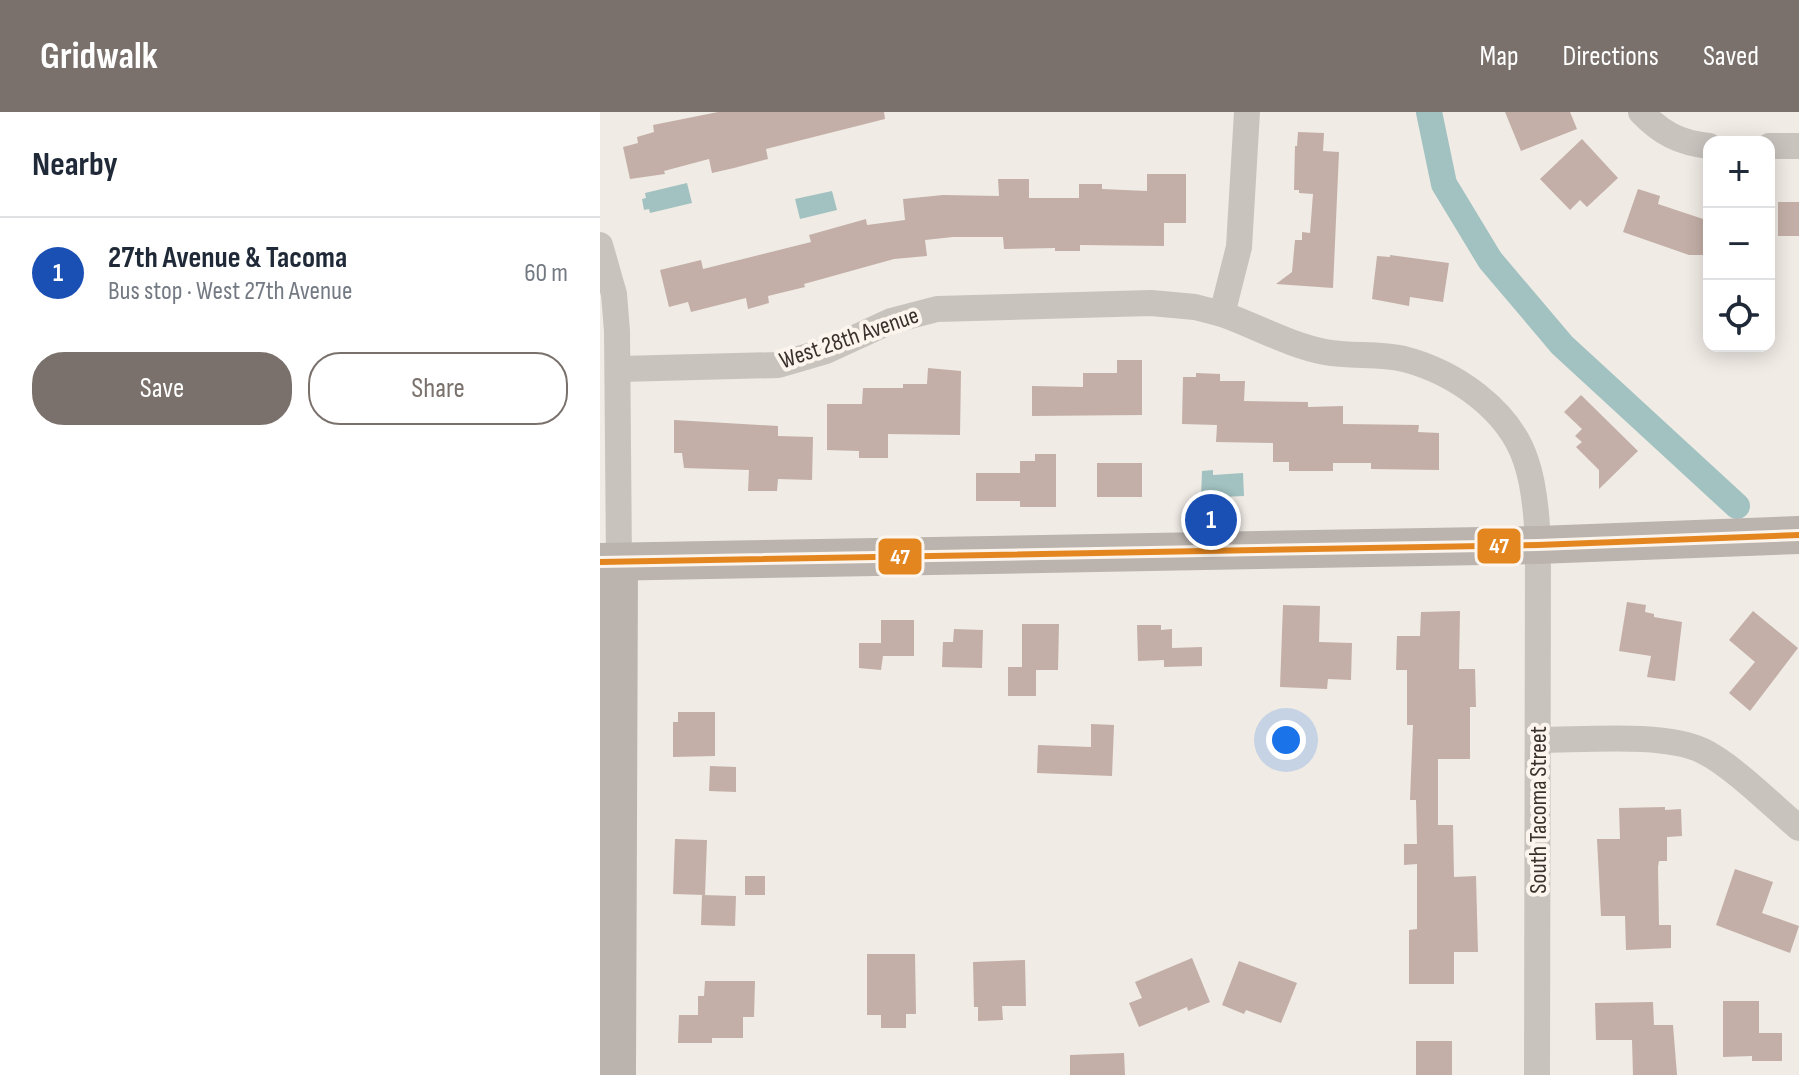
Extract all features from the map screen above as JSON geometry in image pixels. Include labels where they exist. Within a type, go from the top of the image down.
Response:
[{"type":"main road","points":[[611,1068],[610,562],[1538,545],[1799,535]]},
{"type":"street","points":[[1222,314],[1239,247],[1247,112]]},
{"type":"street","points":[[1645,117],[1666,135],[1686,144],[1703,145]]},
{"type":"street","points":[[1775,146],[1799,146]]},
{"type":"street","points":[[600,245],[614,294],[620,369],[610,562]]},
{"type":"street","name":"West 28th Avenue","points":[[620,369],[778,365],[826,351],[891,321],[937,309],[1151,303],[1195,307],[1321,351],[1400,358],[1429,367],[1460,383],[1499,418],[1514,436],[1526,459],[1535,506],[1538,545]]},
{"type":"street","name":"South Tacoma Street","points":[[1537,1075],[1538,545]]},
{"type":"street","points":[[1539,740],[1680,743],[1719,761],[1799,828]]},
{"type":"water","points":[[687,183],[692,203],[650,213],[649,209],[644,210],[642,199],[646,198],[645,193]]},
{"type":"water","points":[[832,191],[837,210],[800,219],[795,199]]},
{"type":"water","points":[[1213,470],[1213,475],[1243,473],[1244,496],[1201,498],[1202,471]]},
{"type":"building","points":[[718,112],[884,112],[885,119],[766,149],[768,159],[734,168],[712,173],[709,159],[664,171],[665,174],[630,179],[623,147],[638,143],[637,137],[654,132],[653,125]]},
{"type":"building","points":[[1505,112],[1570,112],[1577,129],[1521,151]]},
{"type":"building","points":[[1298,132],[1324,133],[1323,151],[1339,152],[1333,288],[1276,284],[1292,272],[1295,240],[1302,240],[1302,232],[1310,233],[1313,194],[1294,190]]},
{"type":"building","points":[[1582,139],[1618,178],[1587,207],[1580,200],[1570,210],[1540,179]]},
{"type":"building","points":[[1147,174],[1186,174],[1186,223],[1164,223],[1164,246],[1080,245],[1080,251],[1055,251],[1055,248],[1004,249],[1003,237],[925,240],[927,256],[894,259],[804,284],[805,287],[768,296],[769,303],[748,309],[746,298],[691,312],[688,302],[669,307],[660,270],[701,260],[703,269],[811,242],[809,235],[866,219],[867,225],[905,220],[903,199],[943,195],[999,196],[998,179],[1029,179],[1029,198],[1079,198],[1079,184],[1102,184],[1102,189],[1147,191]]},
{"type":"building","points":[[1638,189],[1660,196],[1658,204],[1703,219],[1703,255],[1689,255],[1623,232]]},
{"type":"building","points":[[1778,202],[1799,202],[1799,236],[1778,236]]},
{"type":"building","points":[[1377,256],[1449,263],[1443,302],[1410,297],[1409,306],[1372,299]]},
{"type":"building","points":[[1117,360],[1142,360],[1142,415],[1032,416],[1032,386],[1083,387],[1083,373],[1117,373]]},
{"type":"building","points":[[928,368],[961,371],[960,435],[888,434],[888,458],[859,458],[859,451],[827,450],[827,404],[862,404],[863,388],[903,388],[903,384],[927,384]]},
{"type":"building","points":[[1196,373],[1220,374],[1220,381],[1245,381],[1244,401],[1308,402],[1308,407],[1343,406],[1343,424],[1419,425],[1418,432],[1439,433],[1439,470],[1371,469],[1371,463],[1333,463],[1333,471],[1289,471],[1289,462],[1273,462],[1273,443],[1216,442],[1217,425],[1182,424],[1183,377],[1196,377]]},
{"type":"building","points":[[1581,395],[1638,451],[1599,489],[1599,470],[1576,447],[1582,442],[1575,436],[1582,429],[1564,412]]},
{"type":"building","points":[[674,420],[778,426],[778,436],[813,437],[812,480],[778,479],[777,491],[748,491],[749,470],[684,468],[682,453],[674,453]]},
{"type":"building","points":[[1035,454],[1056,454],[1056,507],[1020,507],[1020,501],[976,501],[976,473],[1020,473],[1020,461],[1035,461]]},
{"type":"building","points":[[1097,463],[1142,463],[1142,497],[1097,497]]},
{"type":"building","points":[[1627,602],[1646,605],[1645,612],[1654,614],[1654,617],[1682,622],[1675,681],[1647,677],[1651,656],[1619,651]]},
{"type":"building","points":[[1283,605],[1320,606],[1319,642],[1352,643],[1351,680],[1328,679],[1327,689],[1280,687]]},
{"type":"building","points":[[1460,611],[1459,669],[1475,669],[1476,707],[1470,707],[1470,759],[1438,759],[1438,825],[1453,825],[1454,877],[1476,876],[1478,952],[1454,952],[1454,984],[1409,984],[1409,930],[1417,929],[1417,864],[1404,865],[1404,844],[1417,844],[1416,800],[1410,800],[1413,725],[1407,725],[1407,670],[1396,670],[1397,636],[1420,636],[1421,612]]},
{"type":"building","points":[[1753,611],[1798,648],[1750,711],[1729,693],[1755,662],[1729,640]]},
{"type":"building","points":[[881,620],[914,620],[914,656],[883,656],[881,670],[859,668],[859,643],[881,643]]},
{"type":"building","points":[[1022,624],[1059,624],[1058,670],[1036,670],[1036,696],[1008,696],[1008,667],[1022,667]]},
{"type":"building","points":[[1137,625],[1161,625],[1161,630],[1172,629],[1172,648],[1202,647],[1202,666],[1164,667],[1164,660],[1138,661]]},
{"type":"building","points":[[954,629],[983,630],[982,668],[942,667],[943,642],[953,642]]},
{"type":"building","points":[[678,712],[715,712],[715,756],[673,757],[673,722],[678,722]]},
{"type":"building","points":[[1091,724],[1114,725],[1112,776],[1037,773],[1038,745],[1091,747]]},
{"type":"building","points":[[710,766],[736,767],[736,792],[709,791]]},
{"type":"building","points":[[1665,807],[1665,810],[1681,809],[1682,836],[1667,837],[1667,861],[1659,861],[1658,867],[1659,925],[1671,925],[1671,948],[1626,950],[1625,916],[1601,916],[1597,839],[1620,839],[1619,808]]},
{"type":"building","points":[[675,839],[707,840],[705,895],[673,894]]},
{"type":"building","points":[[1735,869],[1773,882],[1762,913],[1799,926],[1790,953],[1716,925]]},
{"type":"building","points":[[745,876],[765,876],[765,895],[745,895]]},
{"type":"building","points":[[702,895],[736,896],[735,926],[701,925]]},
{"type":"building","points":[[867,954],[915,954],[916,1014],[906,1014],[906,1028],[881,1028],[881,1015],[867,1015]]},
{"type":"building","points":[[1192,958],[1210,1002],[1188,1011],[1187,1007],[1139,1027],[1129,1003],[1142,998],[1135,982]]},
{"type":"building","points":[[1025,960],[1026,1006],[1002,1006],[1003,1020],[978,1021],[978,1007],[974,1007],[973,962]]},
{"type":"building","points":[[1239,961],[1297,983],[1281,1023],[1222,1005]]},
{"type":"building","points":[[705,981],[755,981],[754,1017],[743,1017],[743,1038],[712,1038],[712,1043],[678,1043],[679,1015],[698,1015],[698,996],[704,996]]},
{"type":"building","points":[[1723,1001],[1759,1001],[1759,1033],[1782,1033],[1782,1061],[1752,1061],[1752,1056],[1723,1057]]},
{"type":"building","points":[[1653,1002],[1654,1025],[1673,1025],[1677,1075],[1633,1075],[1632,1040],[1596,1040],[1595,1003]]},
{"type":"building","points":[[1416,1041],[1452,1041],[1452,1075],[1416,1075]]},
{"type":"building","points":[[1124,1053],[1125,1075],[1070,1075],[1070,1055]]},
{"type":"waterway","points":[[1429,112],[1444,184],[1490,260],[1562,345],[1737,506]]},
{"type":"transit line","name":"47","points":[[600,562],[1538,545],[1799,535]]},
{"type":"place","name":"27th Avenue & Tacoma","points":[[1211,520]]}]
